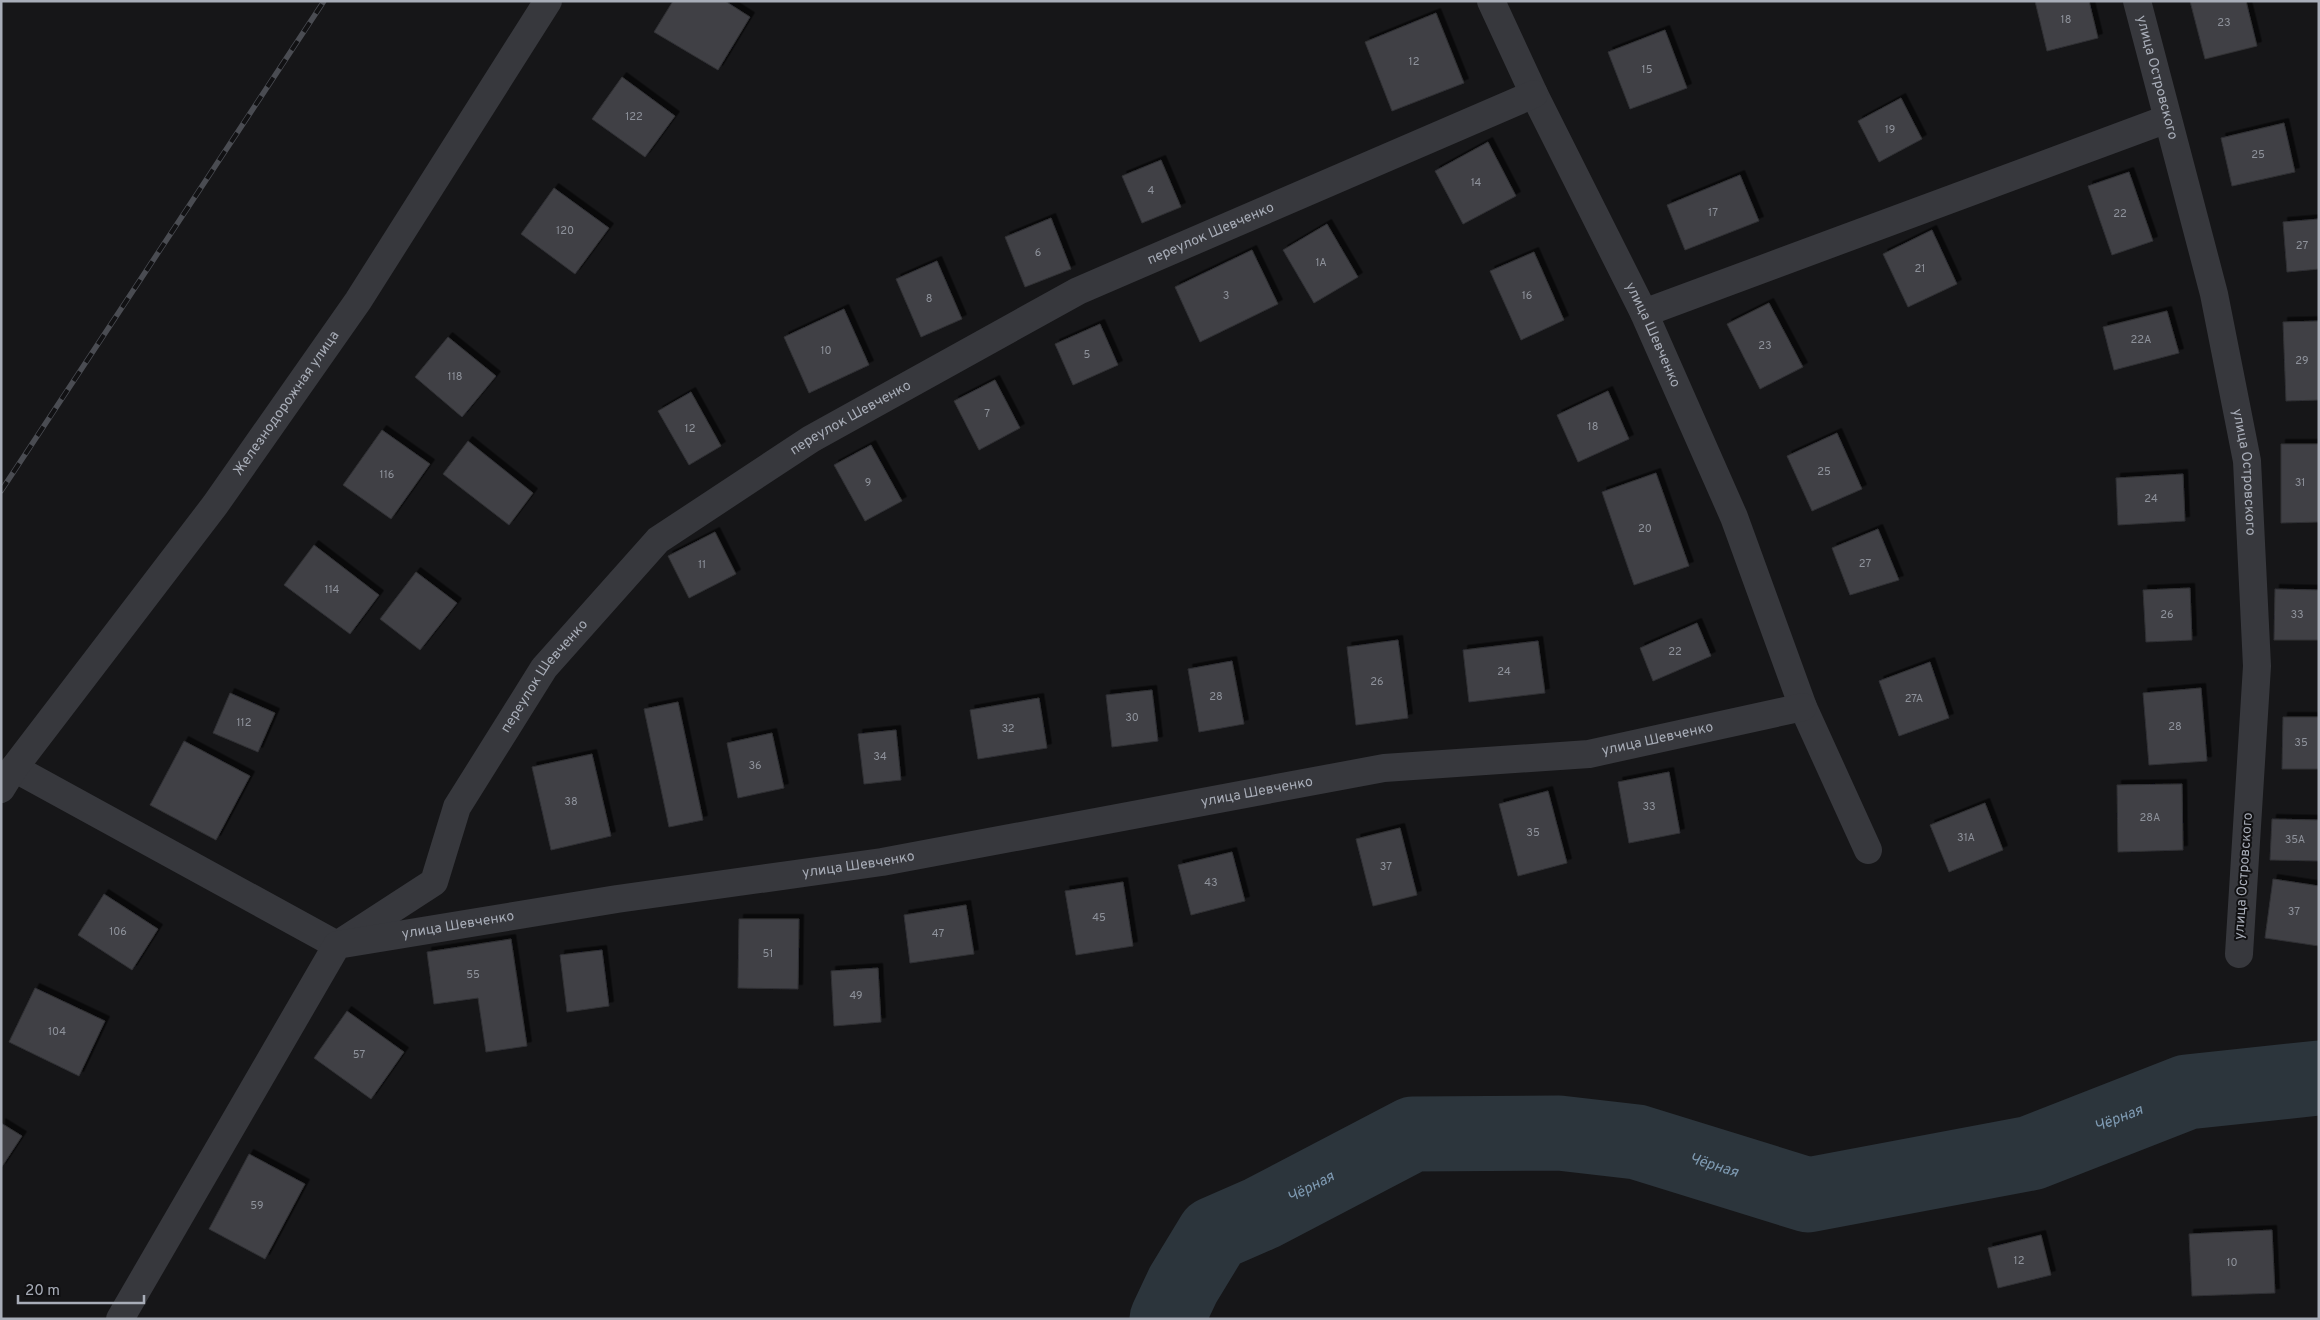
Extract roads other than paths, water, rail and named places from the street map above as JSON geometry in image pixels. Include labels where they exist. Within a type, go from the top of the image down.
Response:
[{"type":"street","name":"Железнодорожная улица","points":[[7,778],[216,505],[352,310],[548,1]]},
{"type":"street","name":"улица Шевченко","points":[[1491,1],[1534,94],[1644,313],[1734,517],[1803,707],[1868,850]]},
{"type":"street","name":"улица Островского","points":[[2137,1],[2214,294],[2247,462],[2257,666],[2239,954]]},
{"type":"street","name":"переулок Шевченко","points":[[337,945],[434,882],[457,807],[544,668],[658,540],[811,439],[1078,291],[1534,94]]},
{"type":"street","points":[[1644,313],[2167,119]]},
{"type":"street","name":"улица Шевченко","points":[[337,945],[617,899],[882,862],[1384,768],[1589,754],[1803,707]]},
{"type":"street","points":[[7,778],[337,945],[120,1319]]},
{"type":"waterway","name":"Чёрная","points":[[1167,1319],[1183,1285],[1214,1234],[1262,1213],[1413,1134],[1559,1133],[1637,1142],[1808,1195],[2031,1153],[2187,1092],[2319,1078]]},
{"type":"railway","points":[[1,491],[324,1]]}]
